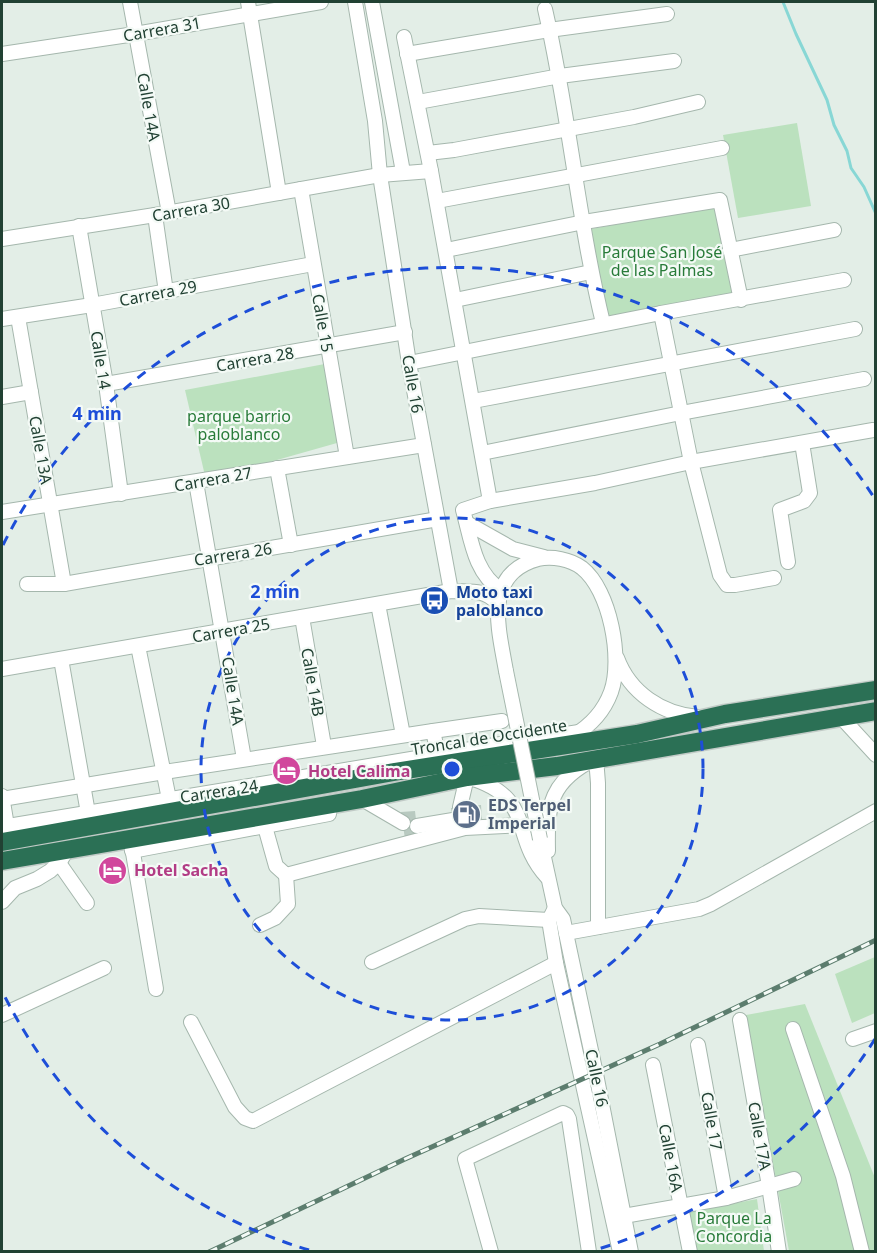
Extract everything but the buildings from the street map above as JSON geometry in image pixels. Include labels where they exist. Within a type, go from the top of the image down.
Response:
[{"type":"highway","name":"Troncal de Occidente","points":[[7,834],[636,734],[725,714],[876,690]]},
{"type":"highway","points":[[2,861],[63,856],[131,845],[367,802],[467,777],[557,766],[876,711]]},
{"type":"street","name":"Calle 14A","points":[[130,2],[162,214],[165,291]]},
{"type":"street","name":"Carrera 31","points":[[2,54],[135,34],[249,8],[321,2]]},
{"type":"street","name":"Calle 16","points":[[355,2],[375,121],[380,175],[409,363],[438,519],[456,592]]},
{"type":"street","points":[[372,2],[403,172]]},
{"type":"street","points":[[249,8],[279,193]]},
{"type":"street","points":[[544,9],[560,76],[591,272],[603,323]]},
{"type":"street","points":[[407,54],[549,30],[667,14]]},
{"type":"street","points":[[404,37],[437,201],[490,501]]},
{"type":"street","points":[[418,102],[560,76],[674,62]]},
{"type":"street","points":[[428,153],[634,117],[698,102]]},
{"type":"street","points":[[437,201],[722,148]]},
{"type":"street","name":"Carrera 30","points":[[2,239],[162,214],[380,175],[431,171]]},
{"type":"street","name":"Calle 15","points":[[301,189],[347,457]]},
{"type":"street","points":[[446,250],[584,222],[720,200],[741,300]]},
{"type":"street","name":"Calle 14","points":[[79,226],[121,494]]},
{"type":"street","points":[[730,250],[834,230]]},
{"type":"street","name":"Carrera 29","points":[[2,319],[92,305],[313,264]]},
{"type":"street","points":[[455,300],[591,272]]},
{"type":"street","points":[[409,363],[603,323],[844,280]]},
{"type":"street","points":[[661,313],[691,462],[720,575],[723,582],[735,585],[774,578]]},
{"type":"street","name":"Calle 13A","points":[[18,317],[64,584]]},
{"type":"street","points":[[473,401],[855,329]]},
{"type":"street","name":"Carrera 28","points":[[105,384],[405,332]]},
{"type":"street","points":[[482,453],[864,379]]},
{"type":"street","points":[[2,397],[31,392]]},
{"type":"street","points":[[545,558],[526,562],[510,576],[499,597],[485,577],[473,548],[463,510],[490,501],[873,430]]},
{"type":"street","points":[[788,562],[780,510],[804,501],[810,493],[802,443]]},
{"type":"street","name":"Carrera 27","points":[[2,512],[424,445]]},
{"type":"street","points":[[277,468],[291,545]]},
{"type":"street","name":"Calle 14A","points":[[196,482],[244,759]]},
{"type":"street","name":"Carrera 26","points":[[27,584],[64,584],[438,519]]},
{"type":"street","points":[[467,523],[513,549],[545,558],[562,559],[581,567],[594,581],[609,617],[616,664],[611,690],[599,714],[579,732],[543,748]]},
{"type":"street","points":[[456,592],[483,602],[491,610],[497,622]]},
{"type":"street","name":"Carrera 25","points":[[2,669],[456,592],[484,592],[499,597]]},
{"type":"street","name":"Calle 16","points":[[499,597],[497,622],[549,876],[556,963],[618,1217],[631,1251]]},
{"type":"street","points":[[378,604],[403,735]]},
{"type":"street","name":"Calle 14B","points":[[302,617],[324,746]]},
{"type":"street","points":[[138,646],[169,799]]},
{"type":"street","points":[[614,650],[626,677],[635,689],[659,706],[687,716],[725,714]]},
{"type":"street","points":[[61,659],[87,813]]},
{"type":"street","points":[[841,717],[876,755]]},
{"type":"street","points":[[7,834],[2,799],[324,746],[502,721]]},
{"type":"street","points":[[433,731],[438,754]]},
{"type":"street","name":"Carrera 24","points":[[7,834],[87,813],[579,732]]},
{"type":"street","points":[[549,876],[548,815],[553,795],[567,776],[596,758],[598,927]]},
{"type":"street","points":[[460,819],[467,777],[486,782],[505,796],[514,807],[530,854],[541,871],[549,876]]},
{"type":"street","points":[[367,802],[410,825],[460,819],[522,825]]},
{"type":"street","points":[[566,933],[699,909],[876,811]]},
{"type":"street","points":[[286,876],[460,819]]},
{"type":"street","points":[[260,925],[275,918],[288,904],[286,876],[276,867],[263,821]]},
{"type":"street","points":[[131,845],[156,989]]},
{"type":"street","points":[[2,902],[8,889],[37,879],[63,856],[74,882],[87,903]]},
{"type":"street","points":[[372,962],[465,919],[479,916],[552,914]]},
{"type":"street","name":"Calle 16","points":[[552,914],[563,919],[596,1074],[618,1217],[620,1251]]},
{"type":"street","points":[[191,1023],[236,1107],[245,1118],[253,1120],[556,963]]},
{"type":"street","points":[[2,1015],[104,969]]},
{"type":"street","name":"Calle 17A","points":[[740,1020],[778,1251]]},
{"type":"street","points":[[793,1029],[843,1176],[862,1251]]},
{"type":"street","points":[[853,1039],[876,1030]]},
{"type":"street","name":"Calle 17","points":[[698,1045],[726,1198]]},
{"type":"street","name":"Calle 16A","points":[[653,1065],[690,1251]]},
{"type":"street","points":[[491,1251],[465,1158],[563,1113],[569,1119],[590,1251]]},
{"type":"street","points":[[618,1217],[726,1198],[794,1179]]},
{"type":"green space","points":[[797,123],[811,206],[738,218],[723,135]]},
{"type":"green space","name":"Parque San José de las Palmas","points":[[717,206],[734,294],[607,318],[591,229]]},
{"type":"green space","name":"parque barrio paloblanco","points":[[330,363],[344,441],[206,480],[185,390]]},
{"type":"green space","points":[[875,957],[875,1013],[852,1023],[835,974]]},
{"type":"green space","points":[[805,1004],[875,1178],[875,1251],[789,1251],[746,1015]]},
{"type":"green space","name":"Parque La Concordia","points":[[757,1199],[764,1251],[697,1251],[689,1212]]},
{"type":"waterway","points":[[783,2],[827,100],[834,125],[847,151],[851,168],[864,187],[876,214]]},
{"type":"tunnel","points":[[460,807],[463,821]]},
{"type":"railway","points":[[209,1252],[405,1159],[660,1044],[876,940]]},
{"type":"place","name":"Moto taxi paloblanco","points":[[435,601]]},
{"type":"place","name":"Hotel Calima","points":[[287,771]]},
{"type":"place","name":"EDS Terpel Imperial","points":[[467,814]]},
{"type":"place","name":"Hotel Sacha","points":[[113,870]]}]
